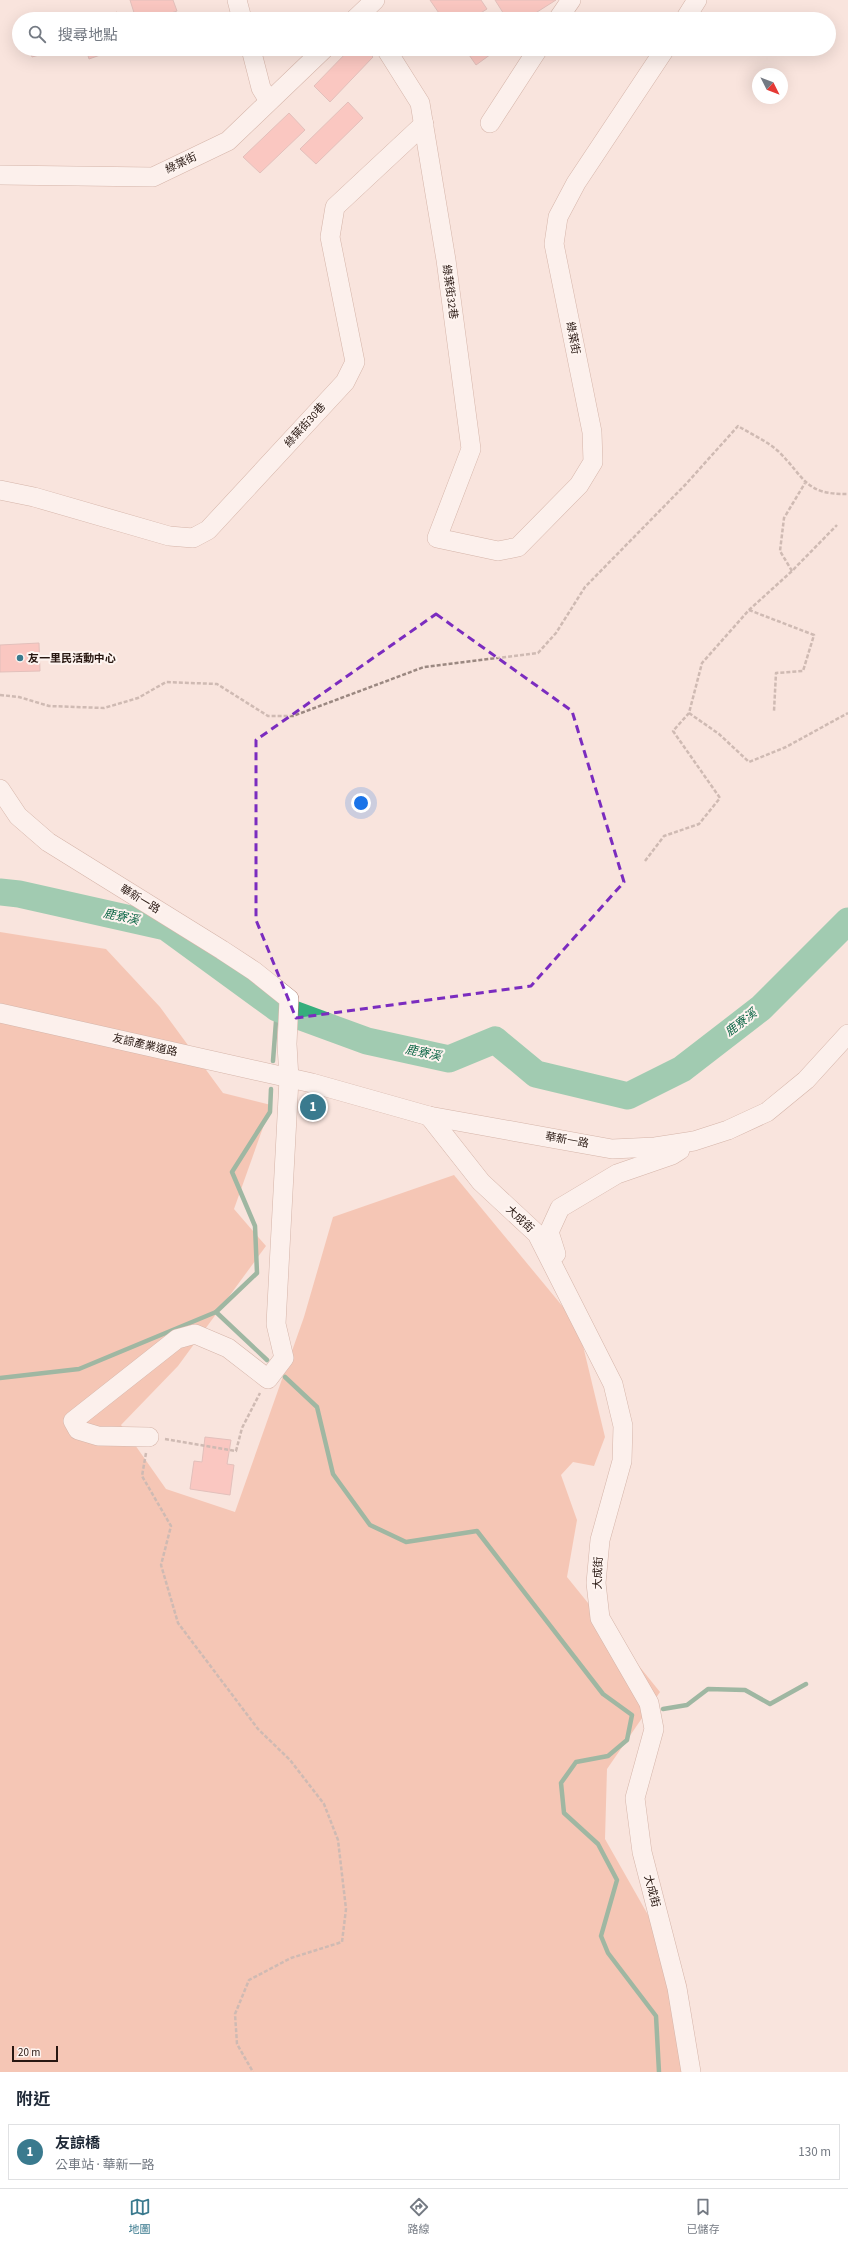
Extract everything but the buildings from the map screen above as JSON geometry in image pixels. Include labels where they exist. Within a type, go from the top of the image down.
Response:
[{"type":"street","points":[[237,0],[240,12]]},
{"type":"street","points":[[563,12],[571,0]]},
{"type":"street","points":[[689,12],[697,0]]},
{"type":"street","points":[[253,56],[261,88],[269,101]]},
{"type":"street","name":"綠葉街","points":[[0,176],[153,177],[228,142],[317,56]]},
{"type":"street","name":"綠葉街32巷","points":[[390,56],[420,103],[446,260],[471,449],[437,538]]},
{"type":"street","points":[[490,123],[533,56]]},
{"type":"street","name":"綠葉街","points":[[437,538],[498,551],[518,547],[579,485],[593,462],[592,432],[554,244],[558,217],[576,184],[660,56]]},
{"type":"street","name":"綠葉街30巷","points":[[0,490],[34,497],[169,536],[193,538],[208,530],[345,382],[355,362],[330,237],[335,207],[424,124]]},
{"type":"street","name":"華新一路","points":[[0,789],[18,816],[48,842],[222,950],[254,971],[289,999],[287,1044],[289,1080],[312,1083],[429,1116],[612,1148],[656,1147],[694,1141],[728,1130],[767,1112],[806,1080],[848,1034]]},
{"type":"street","name":"友諒產業道路","points":[[0,1013],[239,1066],[289,1080]]},
{"type":"street","points":[[149,1436],[98,1436],[78,1430],[73,1421],[177,1339],[195,1334],[228,1348],[268,1379],[284,1358],[276,1324],[289,1080]]},
{"type":"street","name":"大成街","points":[[429,1116],[481,1182],[537,1234],[613,1384],[623,1426],[622,1461],[600,1540],[596,1583],[600,1618],[649,1703],[654,1729],[635,1798],[642,1852],[677,1988],[691,2072]]},
{"type":"street","points":[[574,1308],[549,1232],[560,1208],[617,1174],[672,1155],[694,1141]]},
{"type":"path","points":[[0,695],[19,697],[49,706],[104,708],[138,698],[166,682],[217,684],[268,716],[293,716],[424,667],[538,653],[556,633],[585,587],[686,484],[738,426],[777,450],[805,483],[828,494],[848,494]]},
{"type":"path","points":[[792,571],[780,550],[784,518],[805,483]]},
{"type":"path","points":[[645,861],[664,836],[700,824],[720,798],[673,731],[689,713],[702,663],[749,610],[792,571],[837,525]]},
{"type":"path","points":[[749,610],[814,635],[803,670],[776,673],[774,711]]},
{"type":"path","points":[[689,713],[719,734],[750,762],[786,747],[848,714]]},
{"type":"path","points":[[253,2072],[237,2044],[235,2014],[249,1980],[291,1958],[342,1942],[346,1909],[338,1840],[324,1804],[290,1760],[258,1730],[178,1623],[161,1565],[171,1526],[142,1476],[149,1436],[236,1451],[242,1428],[268,1379]]},
{"type":"highlighted area","points":[[436,614],[572,711],[624,882],[531,986],[296,1018],[256,920],[256,740]]},
{"type":"shaded area","points":[[0,932],[106,949],[160,1007],[223,1093],[271,1105],[234,1209],[266,1246],[178,1366],[121,1425],[166,1489],[235,1512],[304,1317],[333,1217],[454,1175],[578,1325],[605,1437],[594,1466],[573,1462],[561,1475],[577,1520],[567,1577],[660,1692],[607,1769],[605,1839],[686,1982],[695,2072],[0,2072]]},
{"type":"waterway","name":"鹿寮溪","points":[[0,892],[19,894],[166,927],[277,1008],[367,1041],[449,1059],[495,1040],[536,1074],[628,1096],[682,1069],[761,1008],[848,921]]},
{"type":"waterway","points":[[273,1061],[277,1008]]},
{"type":"waterway","points":[[267,1360],[216,1312],[257,1273],[255,1226],[232,1172],[270,1112],[271,1089]]},
{"type":"waterway","points":[[0,1378],[79,1369],[216,1312]]},
{"type":"waterway","points":[[285,1377],[317,1407],[333,1474],[370,1525],[406,1542],[477,1531],[603,1694],[632,1715],[627,1740],[608,1756],[576,1762],[561,1783],[564,1813],[598,1844],[617,1880],[601,1936],[608,1953],[656,2016],[659,2072]]},
{"type":"waterway","points":[[663,1709],[687,1705],[708,1689],[745,1690],[770,1704],[806,1684]]},
{"type":"place","name":"友一里民活動中心","points":[[20,658]]},
{"type":"place","name":"友諒橋","points":[[313,1107]]}]
